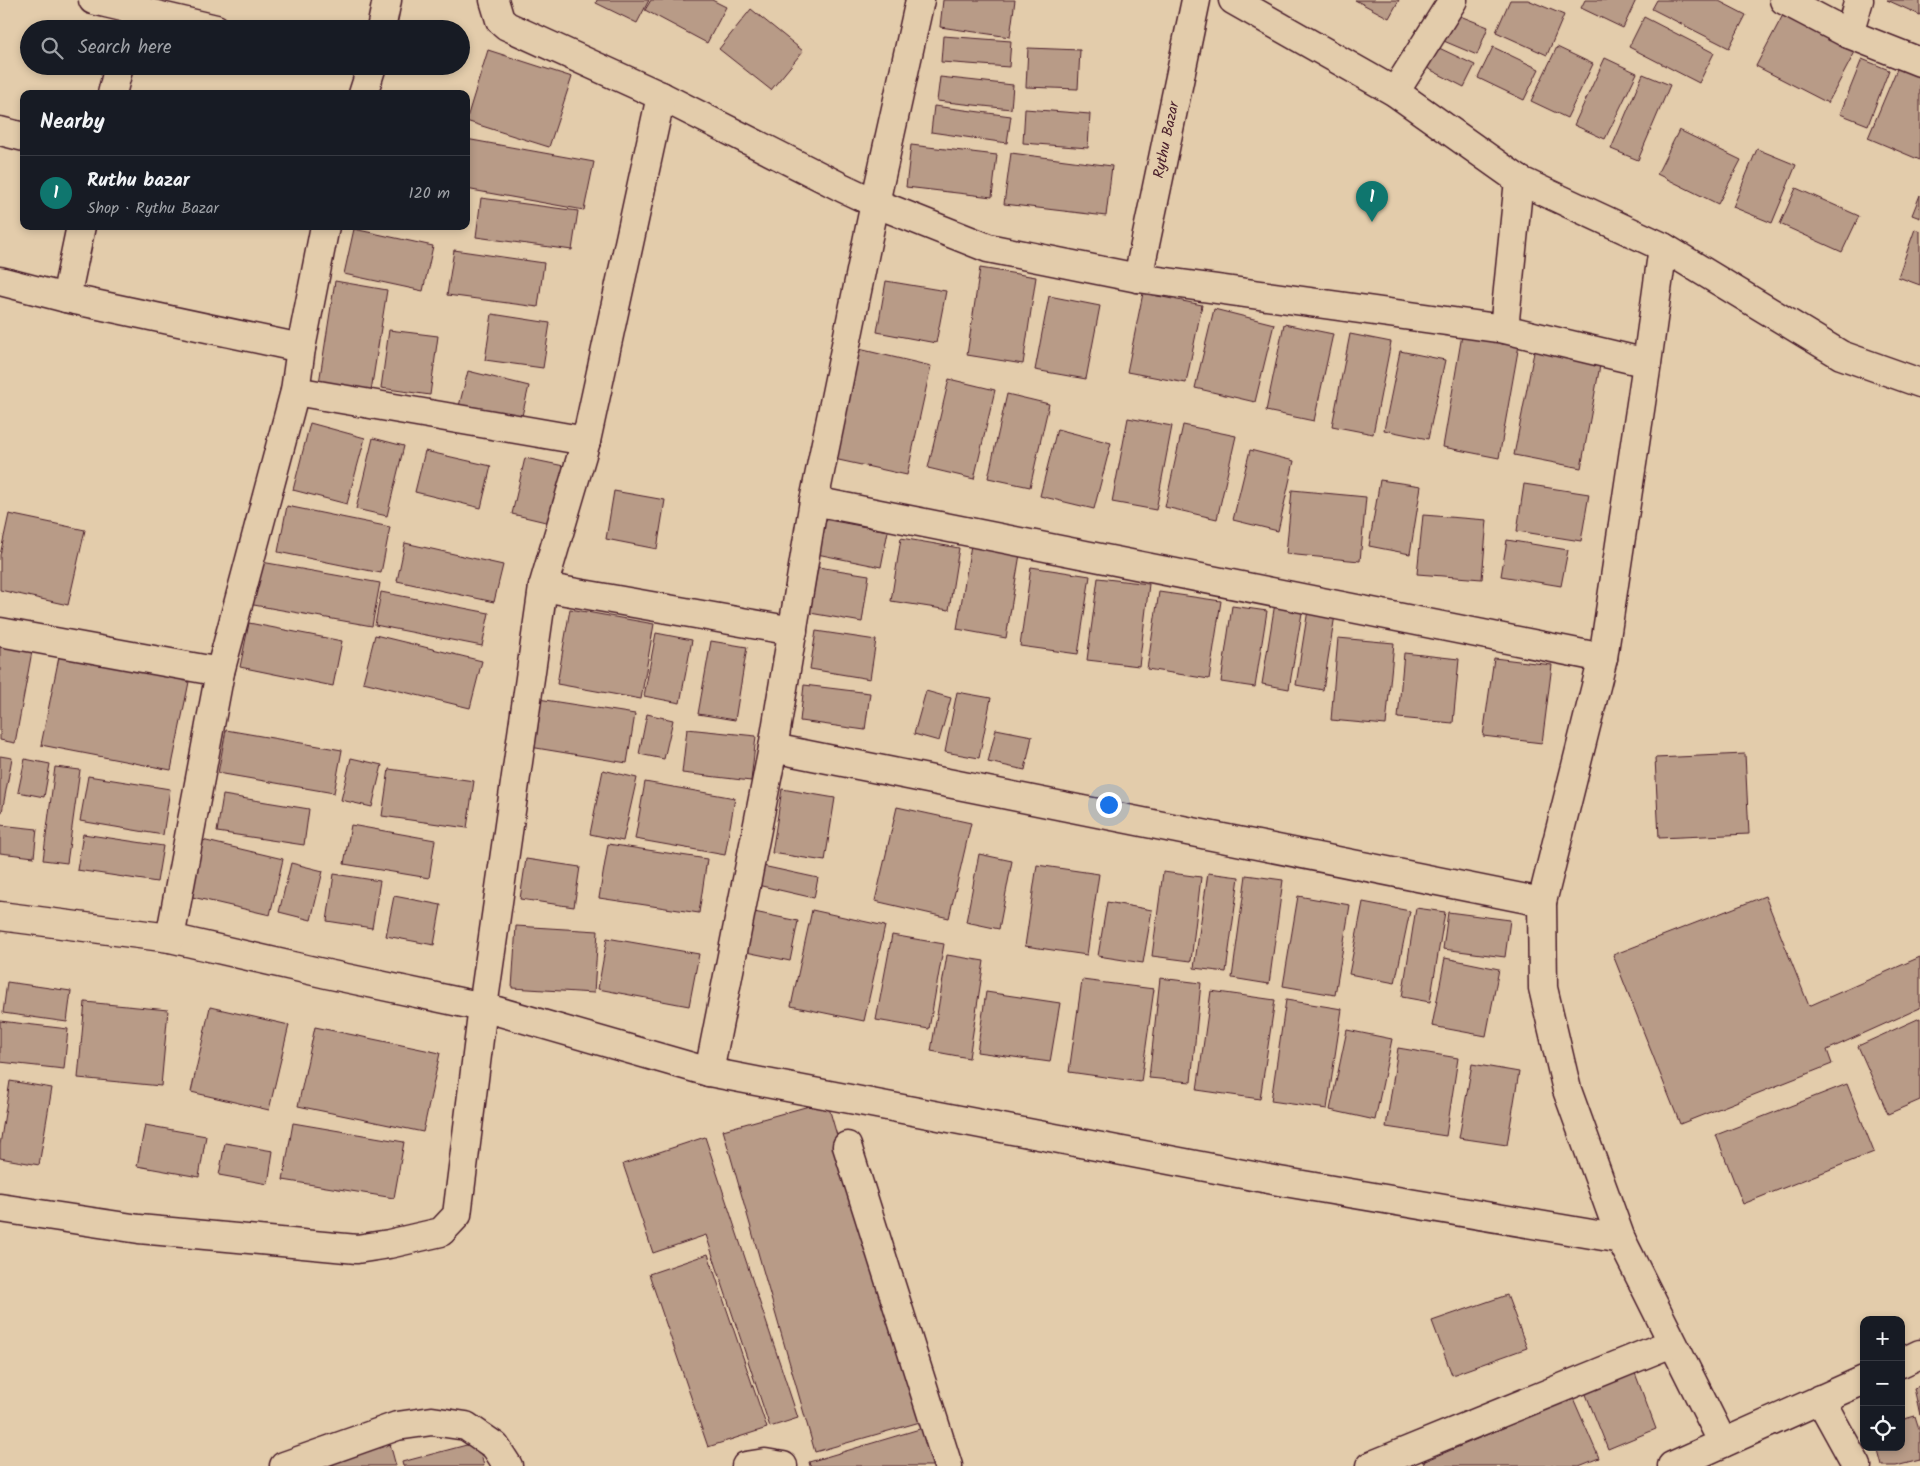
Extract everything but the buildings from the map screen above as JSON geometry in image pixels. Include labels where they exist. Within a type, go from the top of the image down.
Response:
[{"type":"street","points":[[93,0],[132,13],[169,20]]},
{"type":"street","points":[[382,20],[387,0]]},
{"type":"street","points":[[494,0],[500,20],[506,26],[661,96],[875,203],[988,248],[1138,278],[1504,328],[1647,363]]},
{"type":"street","points":[[709,1072],[773,748],[814,500],[875,203],[920,0]]},
{"type":"street","name":"Rythu Bazar","points":[[1138,278],[1196,0]]},
{"type":"street","points":[[1233,0],[1395,92],[1519,180],[1663,247],[1841,355],[1920,383]]},
{"type":"street","points":[[1395,92],[1453,0]]},
{"type":"street","points":[[1784,0],[1849,34],[1920,62]]},
{"type":"street","points":[[1849,34],[1859,0]]},
{"type":"street","points":[[113,90],[116,75]]},
{"type":"street","points":[[364,90],[369,75]]},
{"type":"street","points":[[0,1208],[139,1230],[357,1249],[441,1232],[457,1215],[483,1007],[543,587],[586,441],[661,96]]},
{"type":"street","points":[[0,130],[20,136]]},
{"type":"street","points":[[1504,328],[1519,180]]},
{"type":"street","points":[[66,298],[80,230]]},
{"type":"street","points":[[170,938],[220,672],[295,391],[300,348],[324,230]]},
{"type":"street","points":[[1663,247],[1603,658],[1542,902],[1543,988],[1566,1090],[1621,1239],[1723,1443]]},
{"type":"street","points":[[0,280],[66,298],[300,348]]},
{"type":"street","points":[[295,391],[586,441]]},
{"type":"street","points":[[814,500],[1603,658]]},
{"type":"street","points":[[543,587],[793,631]]},
{"type":"street","points":[[0,632],[220,672]]},
{"type":"street","points":[[773,748],[1542,902]]},
{"type":"street","points":[[0,916],[170,938],[483,1007],[709,1072],[1270,1179],[1621,1239]]},
{"type":"street","points":[[847,1146],[948,1466]]},
{"type":"street","points":[[1370,1466],[1399,1461],[1672,1343]]},
{"type":"street","points":[[1905,1361],[1920,1354]]},
{"type":"street","points":[[1672,1466],[1860,1382]]},
{"type":"street","points":[[1820,1399],[1856,1466]]},
{"type":"street","points":[[284,1466],[397,1426],[432,1421],[466,1426],[495,1446],[508,1466]]},
{"type":"street","points":[[746,1466],[765,1463],[783,1466]]},
{"type":"place","name":"Ruthu bazar","points":[[1372,222]]}]
